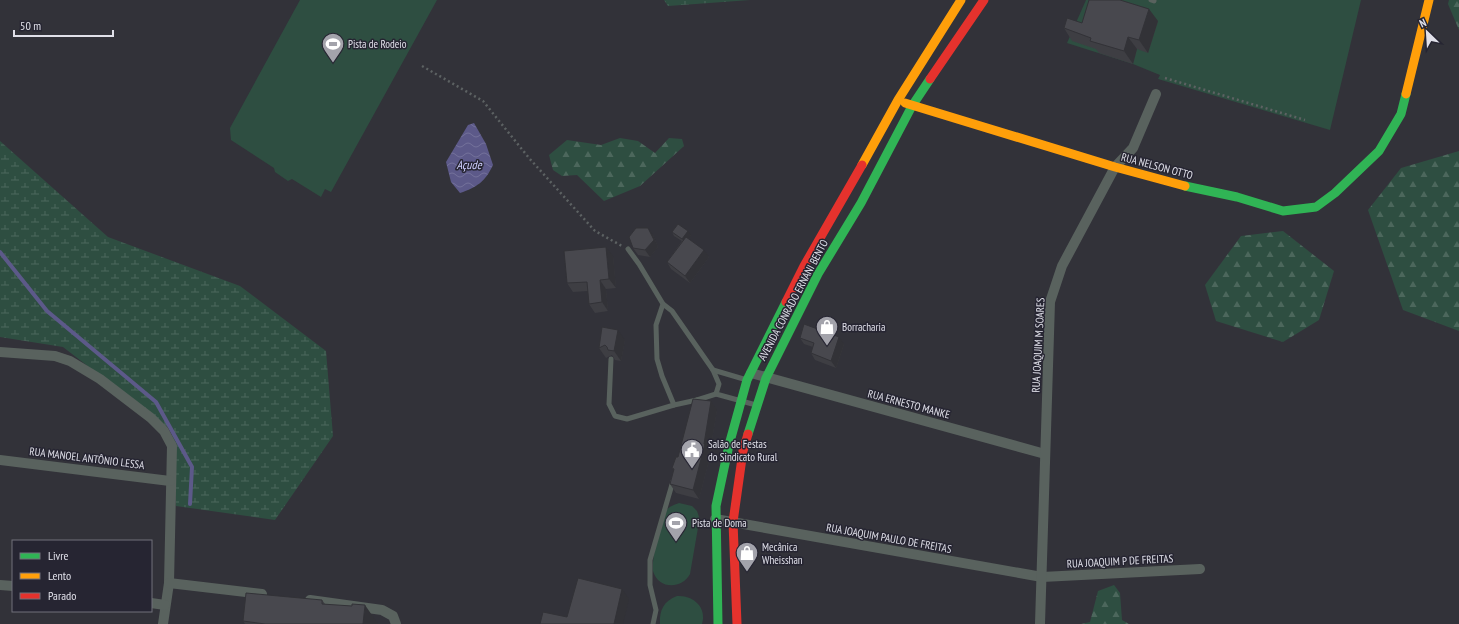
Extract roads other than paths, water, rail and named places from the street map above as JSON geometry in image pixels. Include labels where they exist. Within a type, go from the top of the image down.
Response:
[{"type":"street","name":"AVENIDA CONRADO ERNANI BENTO","points":[[718,624],[715,519],[716,506],[729,445],[749,377],[804,266],[898,100],[961,0]]},
{"type":"street","name":"AVENIDA CONRADO ERNANI BENTO","points":[[737,624],[733,522],[743,451],[766,378],[818,274],[860,203],[912,106],[984,0]]},
{"type":"street","name":"RUA NELSON OTTO","points":[[898,100],[912,106],[1115,167],[1186,186],[1237,197],[1283,211],[1316,207],[1335,193],[1379,151],[1401,114],[1429,0]]},
{"type":"street","name":"RUA JOAQUIM M SOARES","points":[[1040,624],[1050,302],[1062,266],[1115,167],[1133,148],[1156,94]]},
{"type":"street","points":[[804,266],[818,274]]},
{"type":"street","points":[[0,352],[55,356],[70,361],[100,379],[151,418],[164,432],[172,446],[170,481],[169,583],[163,624]]},
{"type":"street","name":"RUA ERNESTO MANKE","points":[[749,377],[766,378],[1045,454]]},
{"type":"street","name":"RUA MANOEL ANTÔNIO LESSA","points":[[0,460],[170,481]]},
{"type":"street","name":"RUA JOAQUIM PAULO DE FREITAS","points":[[715,519],[1042,577]]},
{"type":"street","name":"RUA JOAQUIM P DE FREITAS","points":[[1042,577],[1200,569]]},
{"type":"street","points":[[169,583],[275,596]]},
{"type":"street","points":[[0,584],[12,586]]},
{"type":"street","points":[[298,599],[382,610],[395,620]]},
{"type":"street","points":[[152,603],[165,605]]},
{"type":"lane","points":[[628,249],[639,264],[663,304],[672,311],[713,370],[719,384],[716,394]]},
{"type":"lane","points":[[663,304],[656,325],[657,359],[662,376],[674,405]]},
{"type":"lane","points":[[612,359],[609,404],[615,416],[627,419],[716,394],[758,405]]},
{"type":"lane","points":[[713,370],[749,377]]},
{"type":"lane","points":[[695,408],[697,400]]},
{"type":"lane","points":[[653,624],[656,610],[650,584],[650,560],[674,476]]},
{"type":"water","name":"Açude","points":[[474,123],[486,144],[493,165],[484,180],[460,193],[451,182],[446,162],[468,125]]},
{"type":"waterway","points":[[0,252],[47,311],[156,402],[192,467],[190,504]]},
{"type":"place","name":"Pista de Rodeio","points":[[333,64]]},
{"type":"place","name":"Borracharia","points":[[827,346]]},
{"type":"place","name":"Salão de Festas do Sindicato Rural","points":[[692,470]]},
{"type":"place","name":"Pista de Doma","points":[[676,542]]},
{"type":"place","name":"Mecânica Wheisshan","points":[[747,572]]}]
